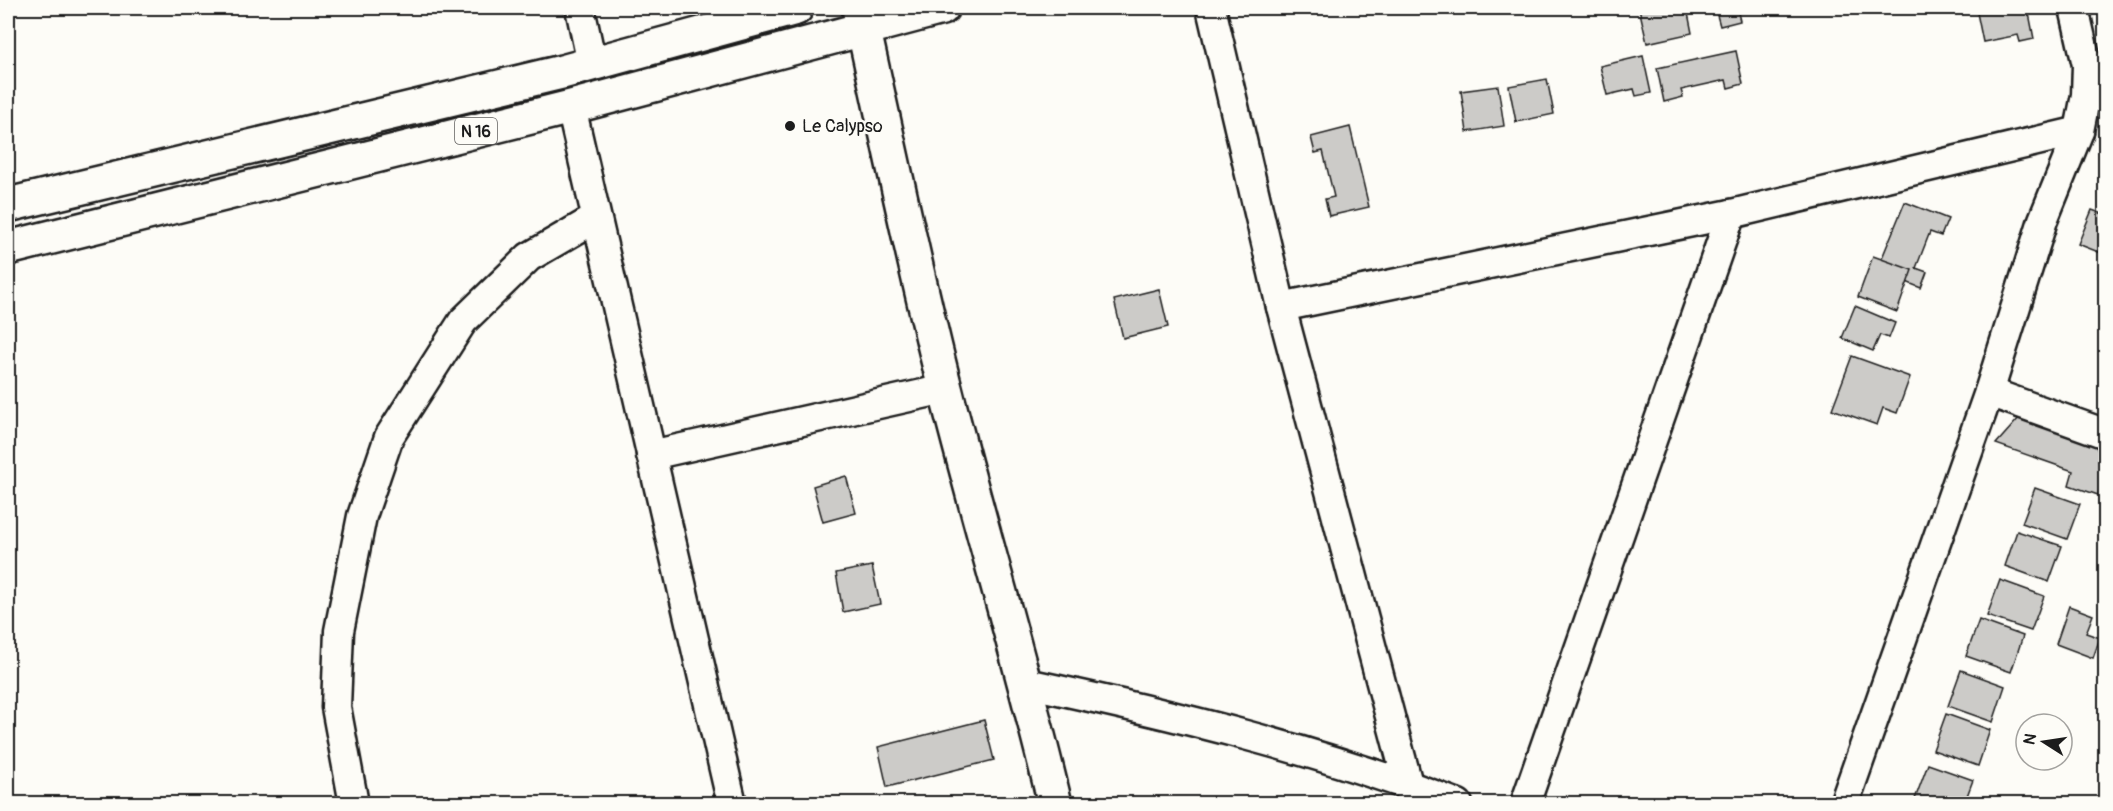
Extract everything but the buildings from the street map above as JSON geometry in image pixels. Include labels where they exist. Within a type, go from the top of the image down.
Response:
[{"type":"main road","name":"N 16","points":[[8,205],[592,64],[796,8]]},
{"type":"main road","name":"N 16","points":[[8,248],[571,107],[862,17],[942,8]]},
{"type":"main road","points":[[862,17],[903,215],[945,389],[1026,683],[1055,804]]},
{"type":"main road","points":[[185,163],[195,201]]},
{"type":"street","points":[[580,8],[592,64]]},
{"type":"street","points":[[1210,8],[1281,307],[1408,784]]},
{"type":"street","points":[[1844,804],[1989,392],[2043,220],[2079,131],[2086,95],[2087,65],[2074,8]]},
{"type":"street","points":[[571,107],[732,804]]},
{"type":"street","points":[[1281,307],[1731,214],[2079,131]]},
{"type":"street","points":[[1525,804],[1731,214]]},
{"type":"street","points":[[354,804],[336,707],[339,631],[362,516],[389,437],[463,321],[529,258],[596,218]]},
{"type":"street","points":[[651,455],[945,389]]},
{"type":"street","points":[[1989,392],[2106,434]]},
{"type":"street","points":[[1026,683],[1172,714],[1408,784],[1458,804]]},
{"type":"place","name":"Le Calypso","points":[[790,126]]}]
